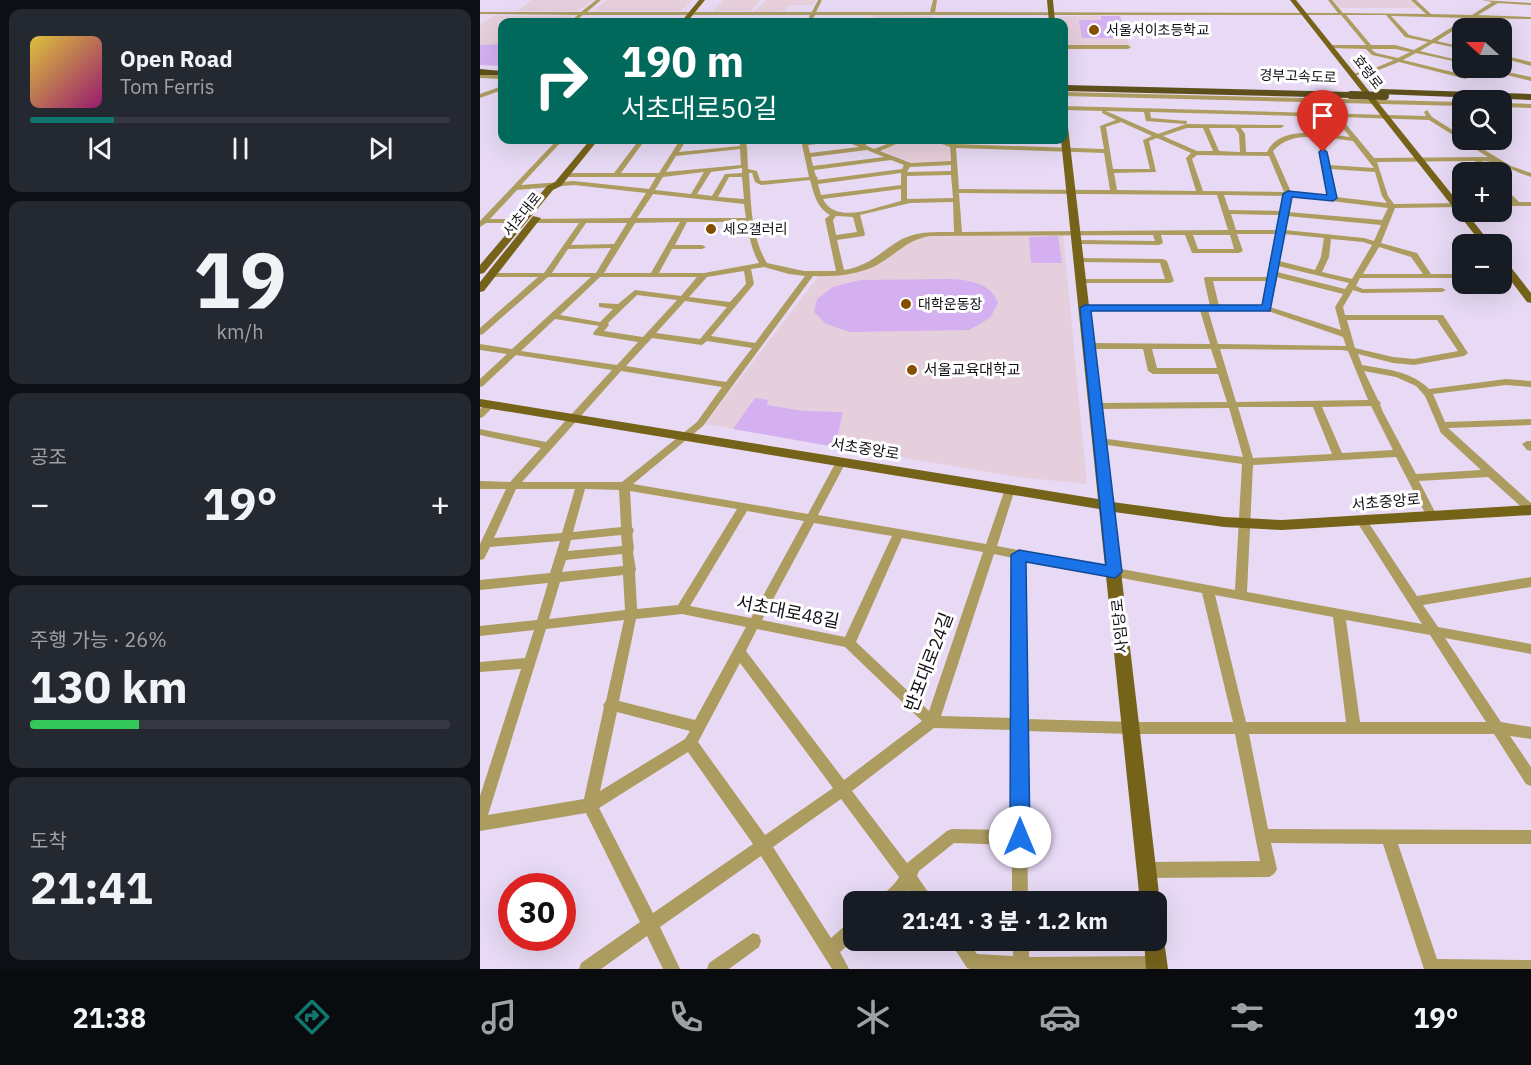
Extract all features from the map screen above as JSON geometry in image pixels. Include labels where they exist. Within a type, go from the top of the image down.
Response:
[{"type":"highway","points":[[480,72],[498,73]]},
{"type":"highway","name":"경부고속도로","points":[[1068,86],[1383,94],[1528,101]]},
{"type":"main road","points":[[687,18],[702,0]]},
{"type":"main road","points":[[695,18],[710,0]]},
{"type":"main road","points":[[1050,0],[1052,18]]},
{"type":"main road","name":"효령로","points":[[1293,0],[1452,197]]},
{"type":"main road","name":"서초대로","points":[[480,271],[591,144]]},
{"type":"main road","name":"사임당로","points":[[1065,144],[1083,281],[1148,891]]},
{"type":"main road","name":"서초대로","points":[[480,290],[561,187],[558,184]]},
{"type":"main road","points":[[1512,281],[1531,300]]},
{"type":"main road","name":"서초중앙로","points":[[485,404],[1176,517],[1245,524],[1362,522],[1431,514],[1531,509]]},
{"type":"main road","points":[[1155,951],[1156,967]]},
{"type":"street","points":[[576,18],[598,0]]},
{"type":"street","points":[[811,18],[820,0]]},
{"type":"street","points":[[935,0],[936,18]]},
{"type":"street","points":[[1330,0],[1374,54],[1452,72]]},
{"type":"street","points":[[1413,0],[1429,14]]},
{"type":"street","points":[[1483,0],[1531,4]]},
{"type":"street","points":[[1469,18],[1497,1]]},
{"type":"street","points":[[480,14],[1452,14],[1531,18]]},
{"type":"street","points":[[1387,14],[1407,36],[1452,46]]},
{"type":"street","points":[[1452,14],[1464,18]]},
{"type":"street","points":[[1353,75],[1365,75],[1398,60],[1452,28]]},
{"type":"street","points":[[1068,46],[1128,47]]},
{"type":"street","points":[[1422,46],[1452,54]]},
{"type":"street","points":[[1331,47],[1395,47],[1452,60]]},
{"type":"street","points":[[1436,67],[1448,59]]},
{"type":"street","points":[[1512,59],[1531,64]]},
{"type":"street","points":[[1512,74],[1531,78]]},
{"type":"street","points":[[480,96],[498,89]]},
{"type":"street","points":[[1068,94],[1452,104]]},
{"type":"street","points":[[1093,94],[1094,108],[1196,153],[1270,154]]},
{"type":"street","points":[[1180,96],[1186,124]]},
{"type":"street","points":[[1267,99],[1273,114],[1288,137]]},
{"type":"street","points":[[1512,103],[1528,101]]},
{"type":"street","points":[[1528,101],[1531,106]]},
{"type":"street","points":[[1528,101],[1530,116]]},
{"type":"street","points":[[1422,104],[1430,118],[1452,132]]},
{"type":"street","points":[[1068,108],[1430,118]]},
{"type":"street","points":[[1147,111],[1148,120],[1205,126],[1281,126]]},
{"type":"street","points":[[1336,116],[1372,160],[1385,196],[1392,206]]},
{"type":"street","points":[[1114,192],[1103,126],[1121,120]]},
{"type":"street","points":[[1110,171],[1155,171],[1146,141],[1186,124]]},
{"type":"street","points":[[1205,126],[1216,153]]},
{"type":"street","points":[[1237,126],[1242,134],[1243,154]]},
{"type":"street","points":[[1266,308],[1288,194],[1270,154],[1274,145],[1288,137],[1353,139]]},
{"type":"street","points":[[1320,137],[1333,198]]},
{"type":"street","points":[[482,223],[556,144]]},
{"type":"street","points":[[616,175],[639,144]]},
{"type":"street","points":[[480,384],[599,274],[680,144]]},
{"type":"street","points":[[674,154],[737,144]]},
{"type":"street","points":[[743,144],[751,220],[759,256],[764,265]]},
{"type":"street","points":[[805,144],[820,197],[825,208],[835,214],[856,214],[904,202],[955,200]]},
{"type":"street","points":[[860,144],[891,158],[906,170],[954,173]]},
{"type":"street","points":[[808,155],[883,144]]},
{"type":"street","points":[[947,144],[1107,151]]},
{"type":"street","points":[[953,146],[958,233]]},
{"type":"street","points":[[1481,150],[1531,176]]},
{"type":"street","points":[[1196,153],[1189,158],[1200,193]]},
{"type":"street","points":[[812,168],[891,158]]},
{"type":"street","points":[[1372,160],[1495,159]]},
{"type":"street","points":[[565,175],[661,175],[709,170],[746,170],[755,172],[761,183],[816,180],[953,163]]},
{"type":"street","points":[[1326,167],[1377,170]]},
{"type":"street","points":[[693,196],[709,170]]},
{"type":"street","points":[[714,198],[728,175],[746,170]]},
{"type":"street","points":[[904,202],[906,170]]},
{"type":"street","points":[[558,184],[574,183],[748,202]]},
{"type":"street","name":"서초대로","points":[[515,188],[558,184]]},
{"type":"street","points":[[820,197],[904,186]]},
{"type":"street","points":[[955,191],[1288,194],[1392,206],[1452,205]]},
{"type":"street","points":[[1188,232],[1195,251],[1239,251],[1235,233],[1220,193]]},
{"type":"street","points":[[1512,198],[1517,204]]},
{"type":"street","points":[[1512,204],[1531,204]]},
{"type":"street","points":[[1392,206],[1376,245],[1339,307],[1352,349],[1431,514]]},
{"type":"street","points":[[1227,212],[1285,213],[1386,223]]},
{"type":"street","points":[[835,214],[829,219],[840,272]]},
{"type":"street","points":[[832,238],[861,234],[856,214]]},
{"type":"street","points":[[654,275],[685,220]]},
{"type":"street","points":[[534,221],[751,220]]},
{"type":"street","name":"서초대로","points":[[482,223],[522,221]]},
{"type":"street","points":[[480,332],[546,275],[585,221]]},
{"type":"street","points":[[492,275],[704,276],[764,265],[781,270],[811,273],[840,272],[874,263],[910,236],[958,233],[1078,237],[1159,243],[1156,232],[1282,232],[1364,240],[1414,255],[1429,276]]},
{"type":"street","points":[[1318,273],[1328,236]]},
{"type":"street","points":[[566,247],[616,246]]},
{"type":"street","points":[[670,247],[702,247]]},
{"type":"street","points":[[1080,260],[1163,261],[1170,281],[1083,281]]},
{"type":"street","points":[[1276,263],[1353,284],[1362,291],[1442,290]]},
{"type":"street","points":[[602,324],[605,325],[597,333],[702,342],[750,284],[747,268]]},
{"type":"street","points":[[624,486],[700,424],[811,273]]},
{"type":"street","points":[[480,556],[485,538],[513,485],[704,276]]},
{"type":"street","points":[[1215,308],[1208,279],[1274,276],[1353,284],[1419,276],[1452,276]]},
{"type":"street","points":[[1419,276],[1429,290]]},
{"type":"street","points":[[602,324],[635,292],[732,305]]},
{"type":"street","points":[[602,305],[620,307]]},
{"type":"street","points":[[1085,308],[1266,308],[1346,335]]},
{"type":"street","points":[[1203,308],[1248,461],[1241,594]]},
{"type":"street","points":[[554,316],[602,324]]},
{"type":"street","points":[[1090,346],[1352,349],[1393,360],[1414,362],[1464,353],[1440,317],[1342,318]]},
{"type":"street","points":[[705,338],[758,346]]},
{"type":"street","points":[[1147,346],[1154,371],[1222,371]]},
{"type":"street","points":[[480,347],[729,385]]},
{"type":"street","points":[[1360,367],[1399,375],[1419,384],[1427,392],[1441,425],[1451,438],[1531,509]]},
{"type":"street","points":[[1427,392],[1506,382],[1531,384]]},
{"type":"street","points":[[1316,403],[1338,457]]},
{"type":"street","points":[[1096,406],[1376,403]]},
{"type":"street","points":[[480,415],[485,404]]},
{"type":"street","points":[[1441,425],[1531,422]]},
{"type":"street","points":[[480,432],[549,446]]},
{"type":"street","points":[[1100,441],[1248,461],[1401,453]]},
{"type":"street","points":[[1531,444],[1527,444],[1531,448]]},
{"type":"street","points":[[480,824],[590,805],[690,743],[841,462]]},
{"type":"street","points":[[1413,478],[1490,472]]},
{"type":"street","points":[[480,485],[624,486],[1241,594],[1531,649]]},
{"type":"street","points":[[480,818],[530,663],[581,486]]},
{"type":"street","points":[[624,486],[631,614],[590,805],[672,969]]},
{"type":"street","name":"반포대로24길","points":[[586,969],[842,790],[932,722],[1010,489]]},
{"type":"street","points":[[682,609],[745,506]]},
{"type":"street","points":[[1362,522],[1531,779]]},
{"type":"street","points":[[485,538],[560,535],[566,537],[628,530]]},
{"type":"street","points":[[849,643],[899,533]]},
{"type":"street","points":[[560,556],[629,549]]},
{"type":"street","points":[[1019,555],[1020,891]]},
{"type":"street","points":[[480,585],[630,570]]},
{"type":"street","points":[[1416,601],[1531,582]]},
{"type":"street","points":[[1146,870],[1269,869],[1241,728],[1207,588]]},
{"type":"street","name":"서초대로48길","points":[[480,631],[682,609],[849,643],[932,722]]},
{"type":"street","points":[[1339,613],[1354,729]]},
{"type":"street","points":[[739,652],[919,891]]},
{"type":"street","points":[[480,667],[530,663]]},
{"type":"street","points":[[610,705],[699,727]]},
{"type":"street","points":[[932,722],[1131,728],[1499,728],[1531,733]]},
{"type":"street","points":[[690,743],[763,845],[841,969]]},
{"type":"street","points":[[899,891],[914,867],[952,836],[1020,837]]},
{"type":"street","points":[[1263,836],[1531,837]]},
{"type":"street","points":[[1388,837],[1431,968],[1531,968]]},
{"type":"street","points":[[829,950],[843,938]]},
{"type":"street","points":[[715,969],[753,940]]},
{"type":"street","points":[[965,951],[973,962],[1021,967],[1156,967]]},
{"type":"street","points":[[1020,951],[1021,967]]},
{"type":"shaded area","points":[[532,0],[593,0],[577,11],[517,11]]},
{"type":"shaded area","points":[[606,0],[693,0],[680,11],[594,11]]},
{"type":"shaded area","points":[[723,0],[760,0],[751,11],[713,11]]},
{"type":"shaded area","points":[[766,0],[816,0],[813,5],[789,5],[785,11],[754,12]]},
{"type":"shaded area","points":[[1332,0],[1411,0],[1421,8],[1340,8]]},
{"type":"shaded area","points":[[874,15],[934,16],[933,18],[873,18]]},
{"type":"shaded area","points":[[493,16],[573,16],[570,18],[498,18],[498,44],[480,45],[480,25]]},
{"type":"shaded area","points":[[1101,16],[1120,16],[1127,38],[1082,38],[1079,20],[1101,20]]},
{"type":"shaded area","name":"서울서이초등학교","points":[[1120,16],[1129,45],[1068,45],[1068,18],[1059,17]]},
{"type":"shaded area","points":[[498,44],[498,66],[480,65],[480,45]]},
{"type":"shaded area","points":[[892,144],[940,144],[949,147],[950,161],[915,164],[879,149]]},
{"type":"shaded area","name":"서울교육대학교","points":[[1063,233],[1087,484],[1018,477],[705,424],[818,277],[865,269],[919,236]]},
{"type":"shaded area","points":[[1058,236],[1062,263],[1031,263],[1029,237]]},
{"type":"shaded area","name":"대학운동장","points":[[950,279],[979,284],[990,291],[998,303],[990,318],[969,330],[850,332],[826,324],[814,312],[817,299],[833,287],[860,280]]},
{"type":"shaded area","points":[[755,398],[768,400],[767,405],[804,411],[843,412],[835,447],[733,429]]},
{"type":"place","name":"서울서이초등학교","points":[[1094,30]]},
{"type":"place","name":"세오갤러리","points":[[711,229]]},
{"type":"place","name":"대학운동장","points":[[906,304]]},
{"type":"place","name":"서울교육대학교","points":[[912,370]]},
{"type":"route","points":[[1020,837],[1019,555],[1115,572],[1085,308],[1266,308],[1276,266],[1288,194],[1333,198],[1323,152]]}]
